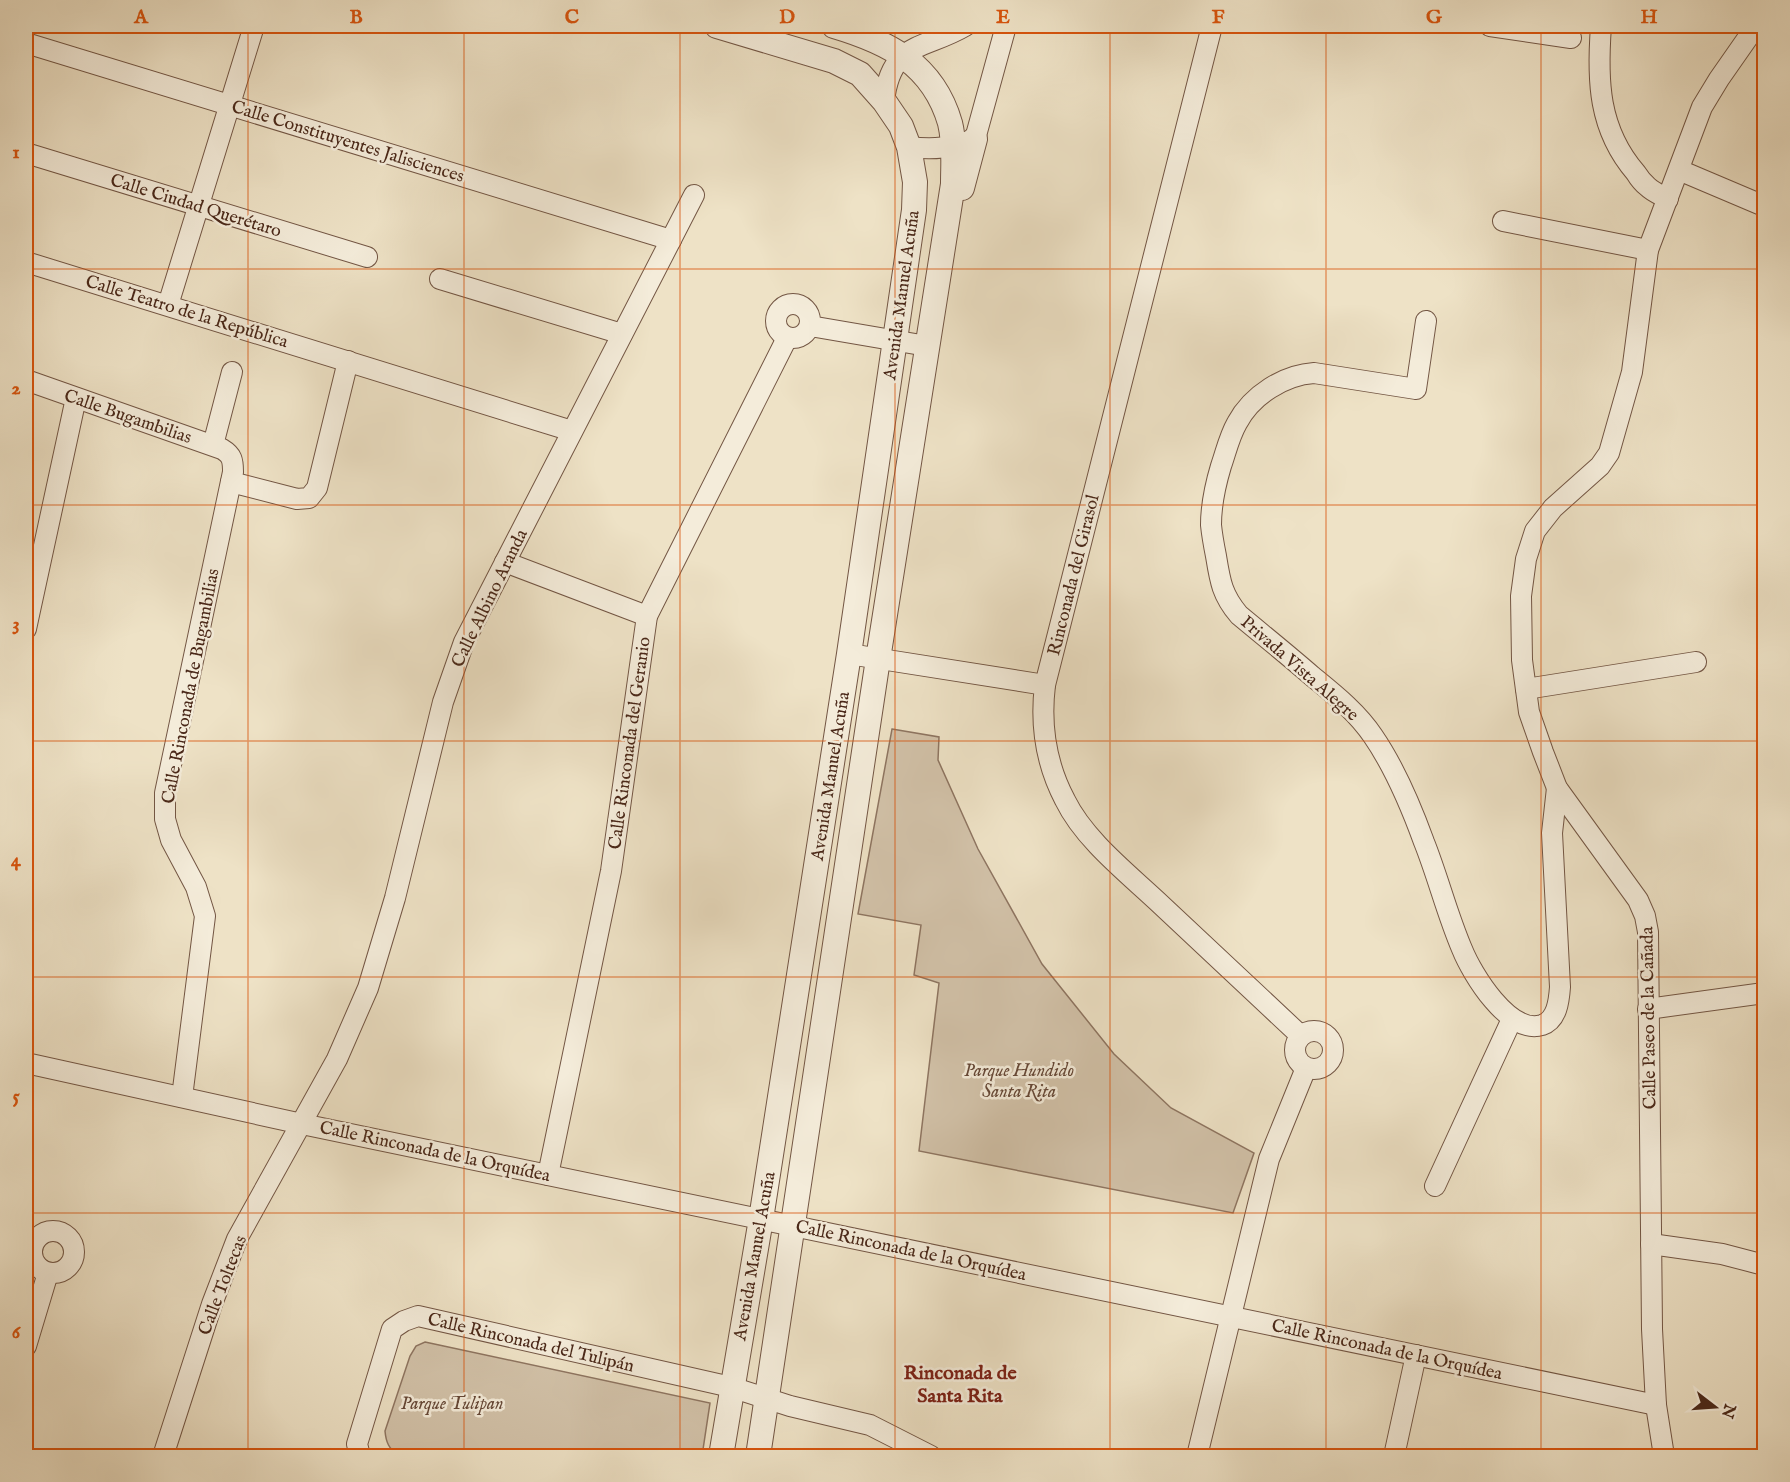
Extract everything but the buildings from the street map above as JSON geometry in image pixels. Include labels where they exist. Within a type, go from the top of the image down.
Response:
[{"type":"street","points":[[168,305],[254,26]]},
{"type":"street","name":"Avenida Manuel Acuña","points":[[717,26],[834,60],[860,74],[884,101],[901,126],[909,147],[915,182],[914,210],[849,654],[761,1219],[721,1456]]},
{"type":"street","name":"Avenida Manuel Acuña","points":[[759,1456],[878,658],[953,184],[964,143],[950,123],[937,94],[920,69],[886,44],[834,26]]},
{"type":"street","points":[[884,101],[886,81],[903,56],[915,47],[965,26]]},
{"type":"street","points":[[909,147],[939,149],[964,143],[1006,26]]},
{"type":"street","name":"Rinconada del Girasol","points":[[1212,26],[1045,685],[1042,710],[1050,767],[1065,802],[1081,826],[1122,868],[1301,1036]]},
{"type":"street","points":[[1497,26],[1571,38]]},
{"type":"street","points":[[1601,26],[1598,64],[1602,102],[1609,131],[1626,162],[1640,179],[1648,187],[1668,199]]},
{"type":"street","name":"Calle Paseo de la Cañada","points":[[1664,1456],[1656,1405],[1652,1329],[1645,916],[1638,900],[1557,788],[1529,712],[1522,660],[1521,596],[1526,559],[1535,531],[1553,508],[1600,466],[1609,453],[1632,372],[1648,250],[1702,107],[1756,26]]},
{"type":"street","name":"Calle Constituyentes Jalisciences","points":[[26,43],[671,240]]},
{"type":"street","name":"Calle Ciudad Querétaro","points":[[26,153],[367,257]]},
{"type":"street","points":[[1678,170],[1764,207]]},
{"type":"street","name":"Calle Albino Aranda","points":[[302,1124],[337,1059],[368,988],[395,898],[443,702],[464,642],[694,195]]},
{"type":"street","points":[[1503,221],[1648,250]]},
{"type":"street","name":"Calle Teatro de la República","points":[[26,262],[572,431]]},
{"type":"street","points":[[440,279],[622,334]]},
{"type":"street","points":[[790,304],[799,305],[810,317],[810,326],[801,337],[787,338],[776,324],[777,316],[782,308],[790,304]]},
{"type":"street","name":"Privada Vista Alegre","points":[[1426,321],[1416,389],[1314,373],[1303,374],[1273,386],[1252,403],[1238,421],[1230,439],[1214,489],[1211,526],[1221,588],[1229,604],[1239,615],[1348,705],[1373,735],[1424,840],[1462,950],[1480,982],[1512,1019]]},
{"type":"street","points":[[810,326],[927,346]]},
{"type":"street","name":"Calle Rinconada del Geranio","points":[[548,1175],[611,871],[647,616],[787,338]]},
{"type":"street","points":[[231,482],[297,499],[309,498],[317,488],[348,361]]},
{"type":"street","name":"Calle Rinconada de Bugambilias","points":[[182,1097],[205,915],[196,887],[171,840],[165,819],[165,793],[231,482],[233,461],[221,450],[232,372]]},
{"type":"street","name":"Calle Bugambilias","points":[[26,380],[221,450]]},
{"type":"street","points":[[26,629],[76,398]]},
{"type":"street","points":[[505,562],[647,616]]},
{"type":"street","points":[[849,654],[1045,685]]},
{"type":"street","points":[[1526,689],[1696,662]]},
{"type":"street","points":[[1435,1186],[1512,1019],[1529,1026],[1544,1024],[1552,1019],[1559,1000],[1552,833],[1557,788]]},
{"type":"street","points":[[1648,1009],[1764,993]]},
{"type":"street","points":[[1312,1031],[1323,1033],[1331,1041],[1333,1052],[1328,1063],[1318,1069],[1306,1068],[1297,1059],[1295,1047],[1301,1036],[1312,1031]]},
{"type":"street","name":"Calle Rinconada de la Orquídea","points":[[26,1063],[302,1124],[1656,1405]]},
{"type":"street","points":[[1197,1456],[1269,1159],[1306,1068]]},
{"type":"street","name":"Calle Toltecas","points":[[163,1456],[212,1304],[237,1239],[302,1124]]},
{"type":"street","points":[[53,1231],[71,1240],[74,1250],[73,1260],[67,1268],[58,1273],[48,1273],[36,1264],[29,1248],[44,1233],[53,1231]]},
{"type":"street","points":[[1651,1244],[1722,1254],[1764,1265]]},
{"type":"street","points":[[26,1346],[48,1273]]},
{"type":"street","name":"Calle Rinconada del Tulipán","points":[[360,1456],[357,1444],[392,1329],[418,1316],[731,1387],[767,1399],[870,1425],[931,1456]]},
{"type":"street","points":[[1394,1456],[1416,1355]]},
{"type":"green space","name":"Parque Hundido Santa Rita","points":[[892,729],[939,737],[938,760],[978,849],[1042,964],[1114,1054],[1171,1108],[1254,1153],[1233,1213],[919,1151],[939,983],[914,975],[921,925],[858,914]]},
{"type":"green space","name":"Parque Tulipan","points":[[425,1342],[710,1403],[702,1456],[398,1456],[388,1445],[385,1431],[410,1356],[416,1346]]},
{"type":"district","name":"Rinconada de Santa Rita","points":[[960,1384]]}]
